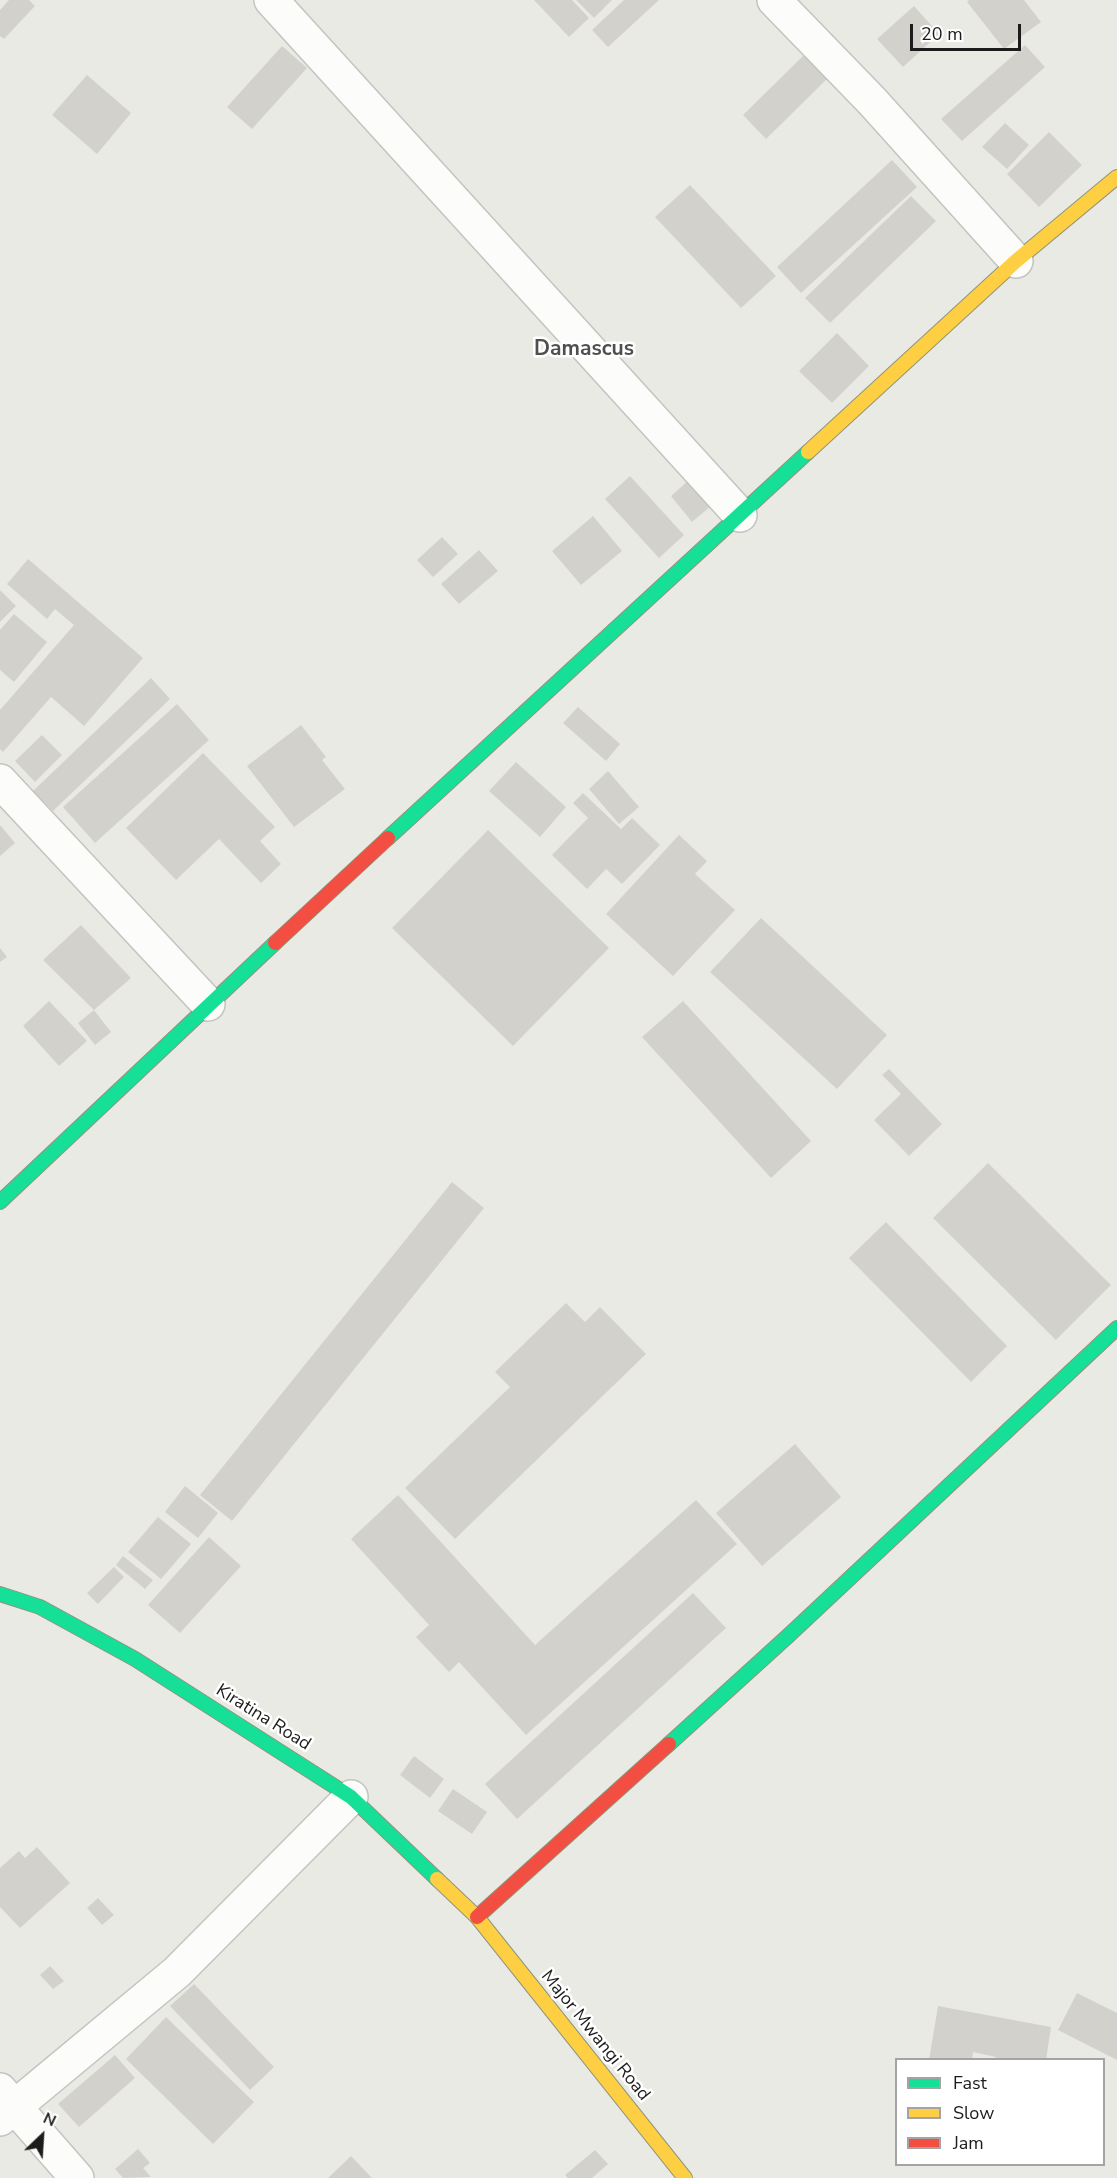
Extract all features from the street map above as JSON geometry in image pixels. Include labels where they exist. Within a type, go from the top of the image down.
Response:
[{"type":"street","points":[[271,0],[740,515]]},
{"type":"street","points":[[774,0],[872,102],[1016,261]]},
{"type":"street","points":[[0,1202],[208,1004],[1016,261],[1117,177]]},
{"type":"street","points":[[0,781],[208,1004]]},
{"type":"street","points":[[477,1917],[797,1628],[1117,1328]]},
{"type":"street","name":"Kiratina Road","points":[[0,1594],[40,1607],[135,1659],[351,1797],[477,1917]]},
{"type":"street","points":[[77,2178],[5,2105],[177,1972],[351,1797]]},
{"type":"street","name":"Major Mwangi Road","points":[[477,1917],[685,2178]]},
{"type":"building","points":[[9,0],[29,0],[35,6],[4,39],[0,36],[0,10]]},
{"type":"building","points":[[534,0],[572,0],[589,18],[569,37]]},
{"type":"building","points":[[576,0],[612,0],[594,18]]},
{"type":"building","points":[[624,0],[659,0],[608,47],[592,30]]},
{"type":"building","points":[[969,0],[1024,0],[1041,22],[1004,49],[967,2]]},
{"type":"building","points":[[914,6],[939,34],[903,67],[877,39]]},
{"type":"building","points":[[1025,45],[1045,67],[962,141],[941,119]]},
{"type":"building","points":[[282,46],[307,68],[252,129],[227,107]]},
{"type":"building","points":[[804,55],[827,79],[766,139],[743,115]]},
{"type":"building","points":[[87,75],[131,113],[97,154],[52,115]]},
{"type":"building","points":[[1005,123],[1029,145],[1007,169],[982,147]]},
{"type":"building","points":[[1049,132],[1082,165],[1039,207],[1007,174]]},
{"type":"building","points":[[892,160],[917,187],[801,293],[777,267]]},
{"type":"building","points":[[690,185],[776,276],[741,308],[655,217]]},
{"type":"building","points":[[911,196],[936,221],[830,323],[805,298]]},
{"type":"building","points":[[837,333],[869,366],[832,403],[799,371]]},
{"type":"building","points":[[630,476],[684,535],[659,558],[605,499]]},
{"type":"building","points":[[689,480],[711,506],[692,522],[671,496]]},
{"type":"building","points":[[593,516],[622,551],[581,585],[552,551]]},
{"type":"building","points":[[442,537],[458,554],[433,577],[417,560]]},
{"type":"building","points":[[479,550],[498,571],[459,604],[441,584]]},
{"type":"building","points":[[28,559],[143,658],[84,726],[51,697],[3,752],[0,749],[0,710],[74,625],[55,609],[47,619],[7,584]]},
{"type":"building","points":[[0,590],[16,606],[0,622]]},
{"type":"building","points":[[14,614],[47,642],[14,682],[0,670],[0,630]]},
{"type":"building","points":[[151,678],[170,699],[53,811],[33,791]]},
{"type":"building","points":[[177,704],[209,740],[95,843],[63,807]]},
{"type":"building","points":[[578,707],[620,744],[606,761],[563,723]]},
{"type":"building","points":[[301,725],[326,757],[322,760],[345,789],[294,827],[247,766]]},
{"type":"building","points":[[42,735],[62,755],[35,782],[15,761]]},
{"type":"building","points":[[203,753],[275,827],[260,841],[281,864],[261,883],[219,839],[176,880],[126,828]]},
{"type":"building","points":[[516,762],[566,807],[540,837],[489,791]]},
{"type":"building","points":[[608,771],[639,807],[619,824],[589,789]]},
{"type":"building","points":[[583,793],[621,829],[632,818],[660,845],[622,884],[606,869],[587,889],[552,855],[588,818],[573,803]]},
{"type":"building","points":[[0,825],[15,843],[0,856]]},
{"type":"building","points":[[488,830],[609,948],[513,1046],[392,928]]},
{"type":"building","points":[[679,835],[707,861],[695,874],[735,910],[673,976],[606,914]]},
{"type":"building","points":[[761,918],[887,1035],[837,1089],[710,972]]},
{"type":"building","points":[[81,925],[131,978],[94,1010],[43,960]]},
{"type":"building","points":[[0,948],[7,957],[0,962]]},
{"type":"building","points":[[49,1001],[87,1041],[59,1066],[23,1026]]},
{"type":"building","points":[[683,1001],[811,1141],[771,1178],[642,1037]]},
{"type":"building","points":[[94,1010],[111,1032],[95,1045],[78,1023]]},
{"type":"building","points":[[889,1069],[942,1124],[909,1156],[874,1120],[901,1094],[882,1075]]},
{"type":"building","points":[[988,1163],[1111,1285],[1056,1340],[933,1218]]},
{"type":"building","points":[[452,1182],[484,1208],[232,1521],[200,1495]]},
{"type":"building","points":[[886,1222],[1007,1346],[971,1382],[849,1258]]},
{"type":"building","points":[[566,1303],[585,1322],[600,1307],[646,1354],[455,1539],[405,1488],[510,1387],[495,1372]]},
{"type":"building","points":[[795,1444],[841,1497],[762,1566],[716,1513]]},
{"type":"building","points":[[185,1486],[218,1513],[198,1538],[165,1512]]},
{"type":"building","points":[[398,1495],[535,1645],[696,1500],[737,1544],[526,1735],[459,1662],[449,1672],[416,1637],[429,1625],[351,1539]]},
{"type":"building","points":[[158,1517],[191,1544],[161,1579],[128,1552]]},
{"type":"building","points":[[209,1537],[241,1566],[180,1633],[148,1605]]},
{"type":"building","points":[[123,1556],[153,1580],[145,1589],[116,1565]]},
{"type":"building","points":[[114,1567],[124,1577],[98,1604],[87,1593]]},
{"type":"building","points":[[693,1593],[726,1628],[517,1819],[485,1784]]},
{"type":"building","points":[[414,1756],[444,1779],[430,1798],[400,1775]]},
{"type":"building","points":[[453,1789],[487,1812],[472,1834],[438,1811]]},
{"type":"building","points":[[37,1847],[70,1883],[20,1928],[0,1907],[0,1868],[19,1851],[25,1858]]},
{"type":"building","points":[[98,1898],[114,1915],[102,1925],[87,1908]]},
{"type":"building","points":[[50,1966],[64,1981],[53,1989],[40,1975]]},
{"type":"building","points":[[194,1984],[274,2067],[250,2090],[170,2006]]},
{"type":"building","points":[[1077,1993],[1117,2013],[1117,2060],[1058,2030]]},
{"type":"building","points":[[938,2006],[1051,2027],[1046,2058],[996,2058],[973,2052],[972,2058],[929,2058]]},
{"type":"building","points":[[166,2017],[254,2102],[213,2144],[126,2059]]},
{"type":"building","points":[[115,2055],[135,2078],[79,2127],[58,2104]]},
{"type":"building","points":[[138,2149],[150,2163],[143,2168],[151,2177],[123,2178],[115,2169]]},
{"type":"building","points":[[595,2150],[608,2164],[592,2178],[568,2178],[565,2175]]},
{"type":"building","points":[[351,2156],[372,2178],[328,2178]]},
{"type":"traffic: fast","points":[[388,838],[808,452]]},
{"type":"traffic: fast","points":[[0,1202],[275,943]]},
{"type":"traffic: fast","points":[[669,1744],[788,1636],[1117,1328]]},
{"type":"traffic: fast","points":[[0,1594],[40,1607],[135,1659],[351,1797],[437,1879]]},
{"type":"traffic: slow","points":[[808,452],[1016,261],[1117,177]]},
{"type":"traffic: slow","points":[[437,1879],[477,1917],[685,2178]]},
{"type":"traffic: jam","points":[[275,943],[388,838]]},
{"type":"traffic: jam","points":[[477,1917],[669,1744]]},
{"type":"district","name":"Damascus","points":[[584,350]]}]
